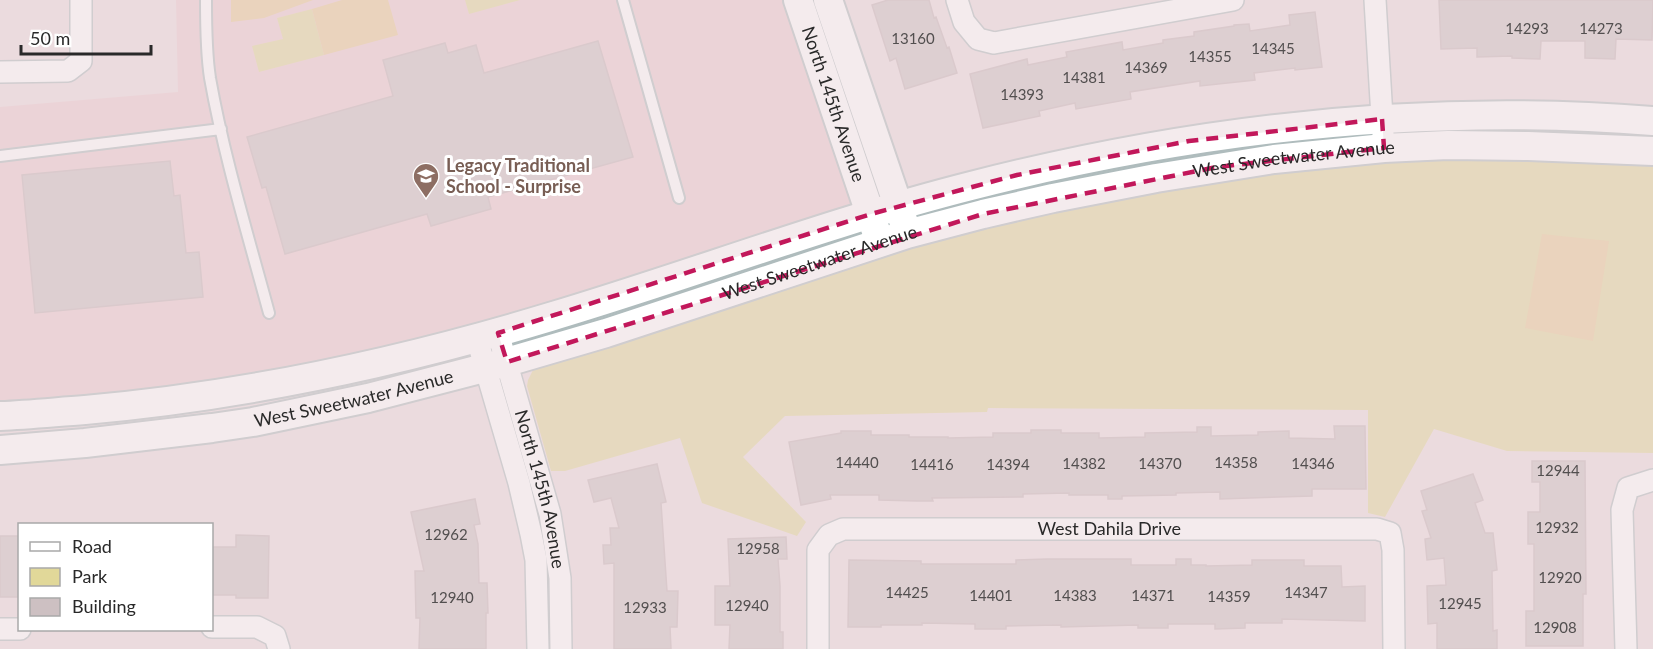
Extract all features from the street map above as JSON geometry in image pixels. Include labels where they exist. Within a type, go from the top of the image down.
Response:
[{"type":"street","points":[[0,72],[68,71],[81,61],[81,0]]},
{"type":"street","name":"North 145th Avenue","points":[[798,0],[880,242]]},
{"type":"street","name":"North 145th Avenue","points":[[828,0],[907,234]]},
{"type":"street","points":[[957,0],[964,22],[978,39],[994,43],[1233,0]]},
{"type":"street","points":[[1375,0],[1384,148]]},
{"type":"street","name":"West Sweetwater Avenue","points":[[0,416],[146,404],[230,393],[414,355],[487,336],[616,297],[898,206],[1017,175],[1113,154],[1296,127],[1382,119],[1515,115],[1653,121]]},
{"type":"street","name":"West Sweetwater Avenue","points":[[0,450],[85,444],[212,428],[253,422],[368,398],[606,333],[907,234],[1053,198],[1156,178],[1274,159],[1384,148],[1448,145],[1653,151]]},
{"type":"street","name":"North 145th Avenue","points":[[487,336],[550,514],[560,578],[561,649]]},
{"type":"street","name":"North 145th Avenue","points":[[496,364],[531,534],[536,572],[538,649]]},
{"type":"street","points":[[1626,649],[1622,510],[1628,488],[1653,480]]},
{"type":"street","name":"West Dahila Drive","points":[[818,649],[818,550],[829,535],[843,529],[1377,529],[1390,533],[1393,550],[1394,649]]},
{"type":"street","points":[[213,627],[257,627],[277,643]]},
{"type":"street","points":[[0,629],[18,629]]},
{"type":"lane","points":[[206,0],[210,77],[221,129],[269,313]]},
{"type":"lane","points":[[623,0],[679,198]]},
{"type":"lane","points":[[0,156],[221,129]]},
{"type":"highlighted area","points":[[1382,119],[1384,148],[1217,167],[983,214],[507,362],[498,333],[871,214],[1017,175],[1189,141]]},
{"type":"shaded area","name":"Legacy Traditional School - Surprise","points":[[176,0],[789,0],[855,194],[846,211],[522,316],[229,383],[0,407],[0,107],[178,92]]},
{"type":"shaded area","points":[[231,0],[313,0],[264,18],[231,22]]},
{"type":"shaded area","points":[[342,0],[388,0],[398,35],[324,55],[312,9]]},
{"type":"shaded area","points":[[1542,234],[1609,241],[1593,341],[1525,328]]},
{"type":"green space","points":[[465,0],[520,0],[469,14]]},
{"type":"green space","points":[[312,9],[324,55],[259,72],[252,46],[283,39],[277,18]]},
{"type":"green space","points":[[1366,157],[1653,157],[1653,453],[1507,451],[1434,429],[1385,517],[1368,513],[1368,410],[988,408],[987,412],[785,416],[743,457],[806,522],[797,536],[702,503],[680,438],[565,471],[551,471],[527,386],[534,368],[894,244],[1062,201]]},
{"type":"building","points":[[888,0],[929,0],[934,18],[936,17],[947,48],[949,47],[957,73],[905,89],[896,58],[890,61],[872,5]]},
{"type":"building","points":[[1439,0],[1653,0],[1652,40],[1616,39],[1615,59],[1585,58],[1585,41],[1541,41],[1540,59],[1512,58],[1512,56],[1477,57],[1477,48],[1441,49]]},
{"type":"building","points":[[1315,12],[1322,67],[1254,73],[1255,80],[1200,86],[1200,81],[1130,92],[1131,99],[1076,109],[1075,103],[1039,111],[1040,116],[983,128],[970,74],[1027,59],[1028,65],[1067,57],[1066,52],[1122,42],[1123,50],[1163,43],[1163,40],[1194,36],[1194,32],[1234,25],[1249,24],[1250,31],[1290,25],[1289,15]]},
{"type":"building","points":[[598,41],[633,157],[488,197],[491,209],[431,226],[427,214],[285,254],[266,187],[262,188],[247,137],[393,96],[383,60],[445,43],[448,53],[476,45],[484,73]]},
{"type":"building","points":[[170,161],[174,196],[180,195],[186,253],[199,252],[203,297],[35,313],[22,175]]},
{"type":"building","points":[[1334,426],[1365,426],[1366,489],[1312,489],[1312,496],[1220,499],[1220,492],[1122,496],[1122,499],[1108,499],[1108,495],[1069,495],[1069,493],[1023,494],[1023,497],[932,498],[933,501],[879,500],[879,495],[830,495],[831,499],[801,505],[789,442],[841,433],[841,431],[871,431],[871,435],[948,438],[993,437],[993,433],[1061,430],[1061,433],[1099,433],[1099,438],[1145,437],[1145,433],[1197,432],[1197,427],[1211,427],[1211,436],[1258,435],[1258,432],[1289,431],[1289,438],[1335,439]]},
{"type":"building","points":[[1532,461],[1585,461],[1586,594],[1583,594],[1583,646],[1526,646],[1526,611],[1534,611],[1534,544],[1528,544],[1528,512],[1540,512],[1540,482],[1532,482]]},
{"type":"building","points":[[657,464],[666,502],[661,503],[667,591],[678,591],[677,627],[670,627],[671,649],[614,649],[614,563],[604,564],[603,545],[611,545],[610,528],[619,528],[611,498],[594,502],[588,480]]},
{"type":"building","points":[[1473,474],[1483,500],[1475,503],[1485,533],[1493,533],[1497,570],[1492,571],[1493,631],[1497,630],[1497,649],[1437,649],[1437,623],[1428,624],[1427,586],[1446,585],[1444,558],[1427,560],[1425,539],[1431,538],[1422,511],[1427,510],[1421,491]]},
{"type":"building","points":[[475,499],[480,524],[474,525],[478,544],[479,583],[487,583],[486,649],[419,649],[420,618],[416,618],[415,571],[424,571],[411,512]]},
{"type":"building","points":[[236,535],[269,536],[268,598],[213,595],[213,547],[236,547]]},
{"type":"building","points":[[0,536],[18,536],[18,597],[0,597]]},
{"type":"building","points":[[786,537],[787,559],[778,559],[780,632],[783,632],[783,649],[729,649],[730,625],[715,625],[715,586],[730,586],[728,539]]},
{"type":"building","points":[[1131,559],[1131,565],[1176,565],[1176,559],[1191,559],[1191,565],[1206,566],[1252,565],[1252,560],[1304,560],[1304,566],[1341,566],[1342,587],[1365,586],[1365,621],[1282,619],[1282,623],[1245,623],[1245,628],[1215,629],[1215,624],[1168,624],[1168,628],[1138,628],[1138,625],[1061,627],[1061,625],[975,629],[975,624],[922,623],[922,625],[848,627],[849,560],[921,561],[921,564],[1016,564],[1016,560]]},
{"type":"place","name":"Legacy Traditional School - Surprise","points":[[426,199]]}]
